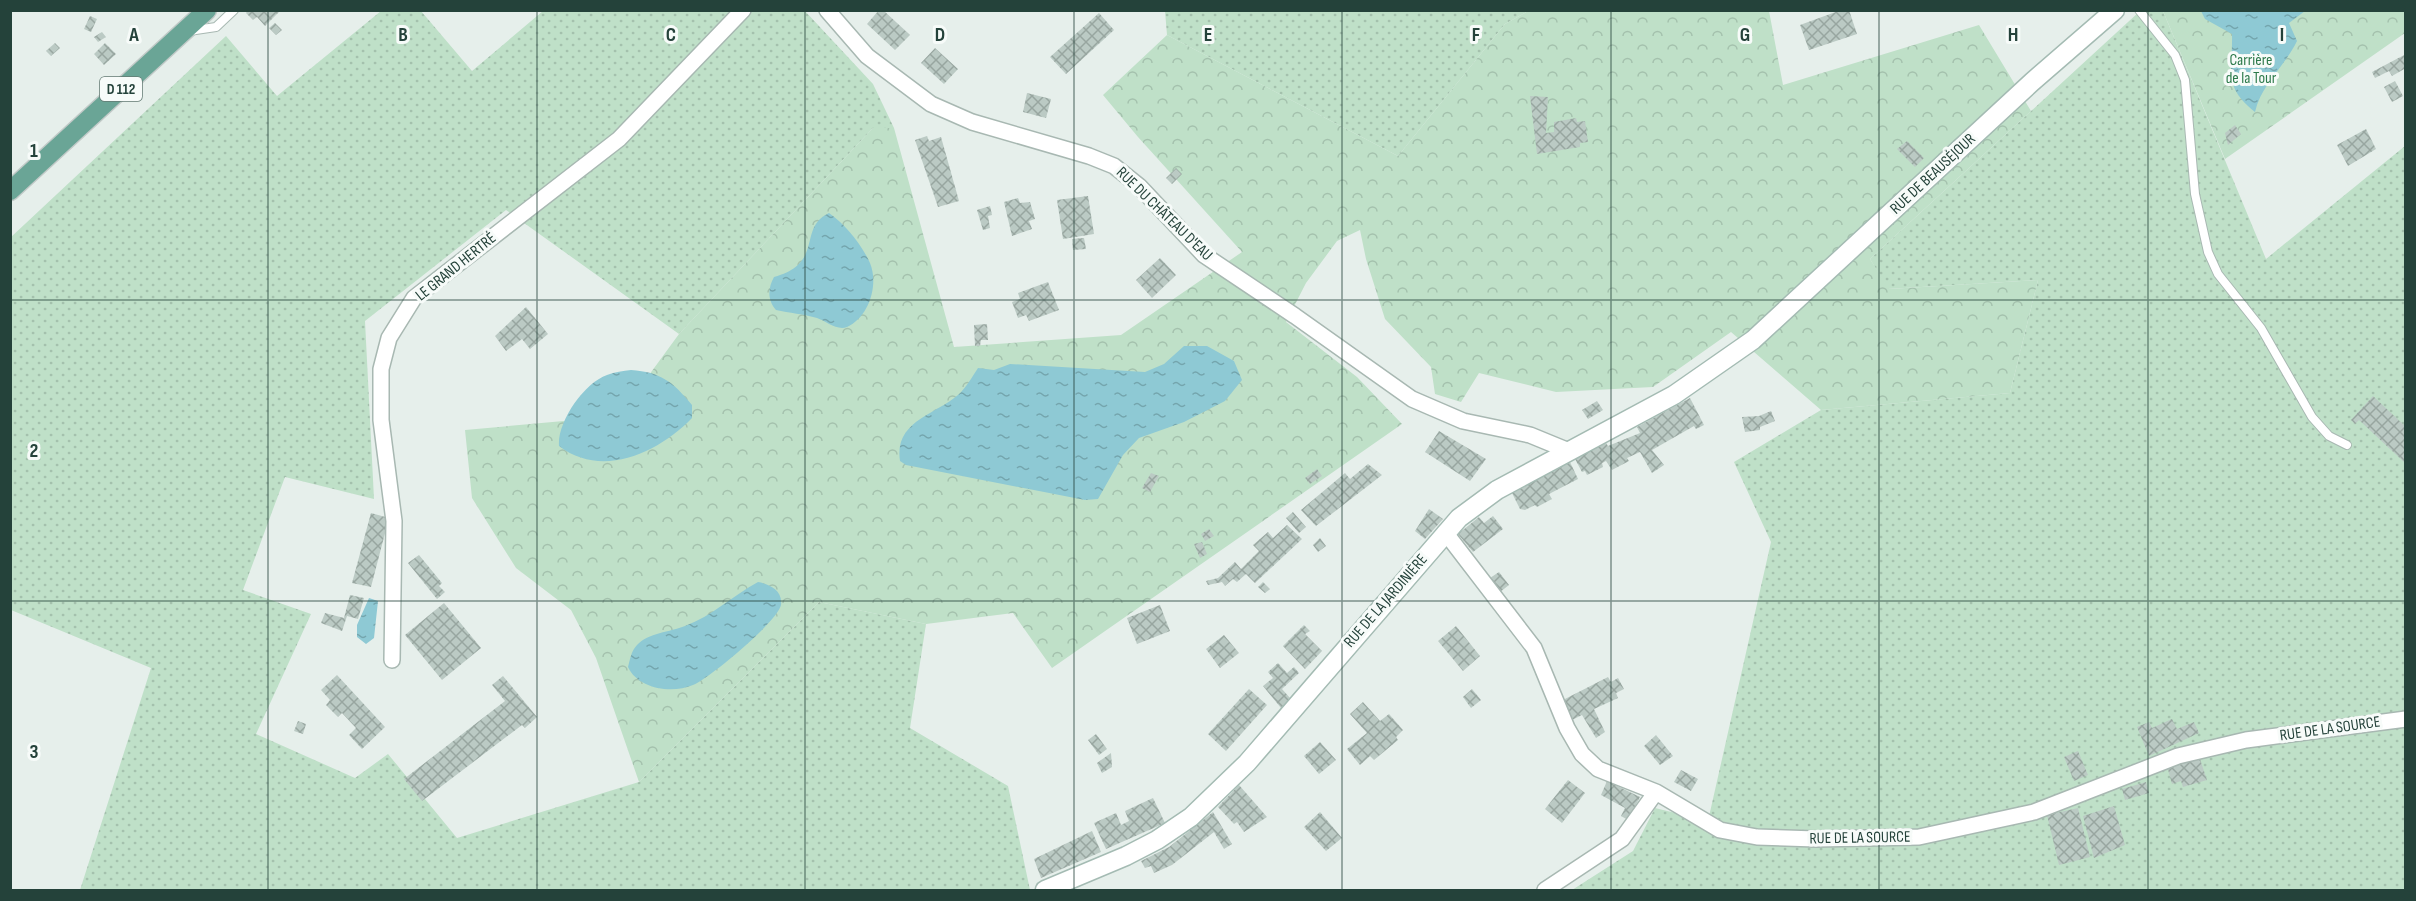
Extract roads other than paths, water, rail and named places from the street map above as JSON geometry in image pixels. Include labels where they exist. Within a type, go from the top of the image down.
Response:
[{"type":"main road","name":"D 112","points":[[10,191],[207,10]]},
{"type":"street","name":"LE GRAND HERTRÉ","points":[[392,660],[394,521],[381,420],[381,369],[389,338],[414,298],[619,140],[743,10]]},
{"type":"street","name":"RUE DU CHÂTEAU D'EAU","points":[[827,10],[867,56],[931,104],[972,122],[1089,156],[1114,166],[1139,186],[1204,255],[1295,315],[1412,399],[1463,421],[1530,435],[1569,451]]},
{"type":"street","name":"RUE DE BEAUSÉJOUR","points":[[1753,340],[2032,82],[2115,10]]},
{"type":"street","name":"RUE DE LA JARDINIÈRE","points":[[1045,891],[1126,856],[1191,817],[1247,763],[1458,518],[1497,490],[1674,395],[1753,340]]},
{"type":"street","name":"RUE DE LA SOURCE","points":[[1445,532],[1534,648],[1567,728],[1582,754],[1598,769],[1656,792],[1720,830],[1757,837],[1816,839],[1919,837],[2034,812],[2178,756],[2223,745],[2406,719]]},
{"type":"street","points":[[1545,891],[1622,839],[1656,792]]},
{"type":"lane","points":[[189,10],[185,31],[216,27],[234,10]]},
{"type":"lane","points":[[2139,10],[2166,42],[2185,80],[2195,194],[2211,259],[2233,295],[2261,328],[2312,417],[2329,436],[2347,445]]},
{"type":"water","points":[[2201,11],[2305,11],[2289,23],[2297,41],[2262,93],[2255,112],[2245,103],[2233,86],[2232,34],[2205,19]]},
{"type":"water","points":[[829,213],[858,242],[867,256],[872,272],[872,290],[866,308],[855,322],[843,328],[835,327],[820,319],[776,310],[770,298],[774,277],[790,271],[800,263],[814,227]]},
{"type":"water","points":[[1184,346],[1207,346],[1234,361],[1242,380],[1225,401],[1184,422],[1139,438],[1123,455],[1098,499],[1085,500],[906,465],[900,461],[903,437],[910,428],[918,420],[958,395],[978,368],[994,370],[1010,364],[1145,372],[1164,364]]},
{"type":"water","points":[[631,370],[651,373],[672,384],[692,405],[692,418],[663,442],[629,458],[611,461],[593,460],[576,456],[559,446],[562,426],[581,395],[598,379],[616,372]]},
{"type":"water","points":[[758,582],[771,586],[780,595],[781,605],[777,613],[742,648],[702,680],[685,688],[656,688],[639,680],[628,667],[635,647],[642,641],[653,635],[695,622]]},
{"type":"water","points":[[369,598],[378,601],[374,638],[366,644],[357,637],[357,625]]},
{"type":"park label","name":"Carrière de la Tour","points":[[2251,69]]}]
